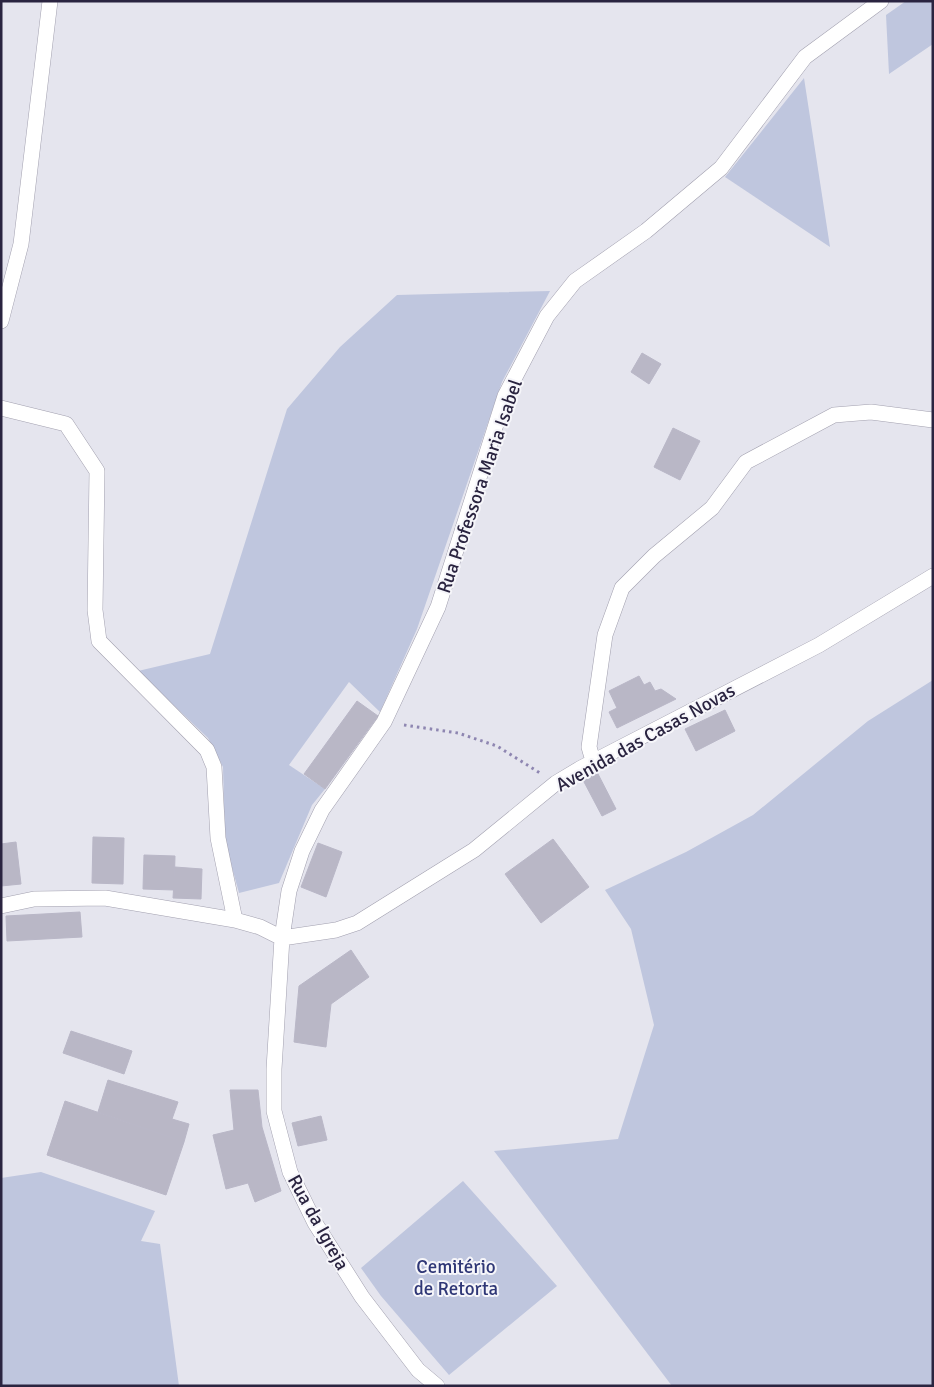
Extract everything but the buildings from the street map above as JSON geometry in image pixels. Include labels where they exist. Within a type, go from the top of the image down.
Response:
[{"type":"street","points":[[1,321],[21,244],[50,1]]},
{"type":"street","name":"Rua Professora Maria Isabel","points":[[282,938],[289,891],[302,851],[322,810],[384,722],[438,607],[505,396],[547,316],[575,281],[646,231],[721,168],[805,57],[881,1]]},
{"type":"street","points":[[1,408],[66,424],[97,471],[95,610],[99,641],[208,750],[214,767],[218,838],[235,920]]},
{"type":"street","points":[[593,761],[589,747],[605,635],[622,588],[654,556],[712,508],[746,462],[834,415],[871,412],[933,420]]},
{"type":"street","name":"Avenida das Casas Novas","points":[[282,938],[336,930],[364,919],[474,850],[556,783],[593,761],[819,645],[933,576]]},
{"type":"street","points":[[1,906],[34,899],[105,898],[235,920],[260,927],[282,938]]},
{"type":"street","name":"Rua da Igreja","points":[[282,938],[274,1069],[274,1111],[290,1172],[315,1223],[362,1297],[418,1370],[437,1386]]},
{"type":"path","points":[[384,722],[458,733],[497,746],[556,783]]},
{"type":"green space","points":[[906,1],[933,1],[933,44],[889,74],[886,15]]},
{"type":"green space","points":[[804,78],[830,247],[725,177]]},
{"type":"green space","points":[[550,291],[502,382],[417,629],[380,712],[349,682],[289,765],[325,789],[312,805],[279,883],[239,893],[225,842],[223,767],[208,738],[138,671],[210,654],[287,409],[340,347],[397,295]]},
{"type":"green space","points":[[933,680],[933,1386],[672,1386],[494,1151],[618,1139],[654,1025],[631,929],[605,890],[686,852],[753,815],[868,721]]},
{"type":"green space","points":[[41,1172],[155,1211],[141,1241],[160,1244],[179,1386],[1,1386],[1,1178]]},
{"type":"green space","name":"Cemitério de Retorta","points":[[463,1181],[557,1286],[449,1375],[381,1296],[361,1268]]}]
